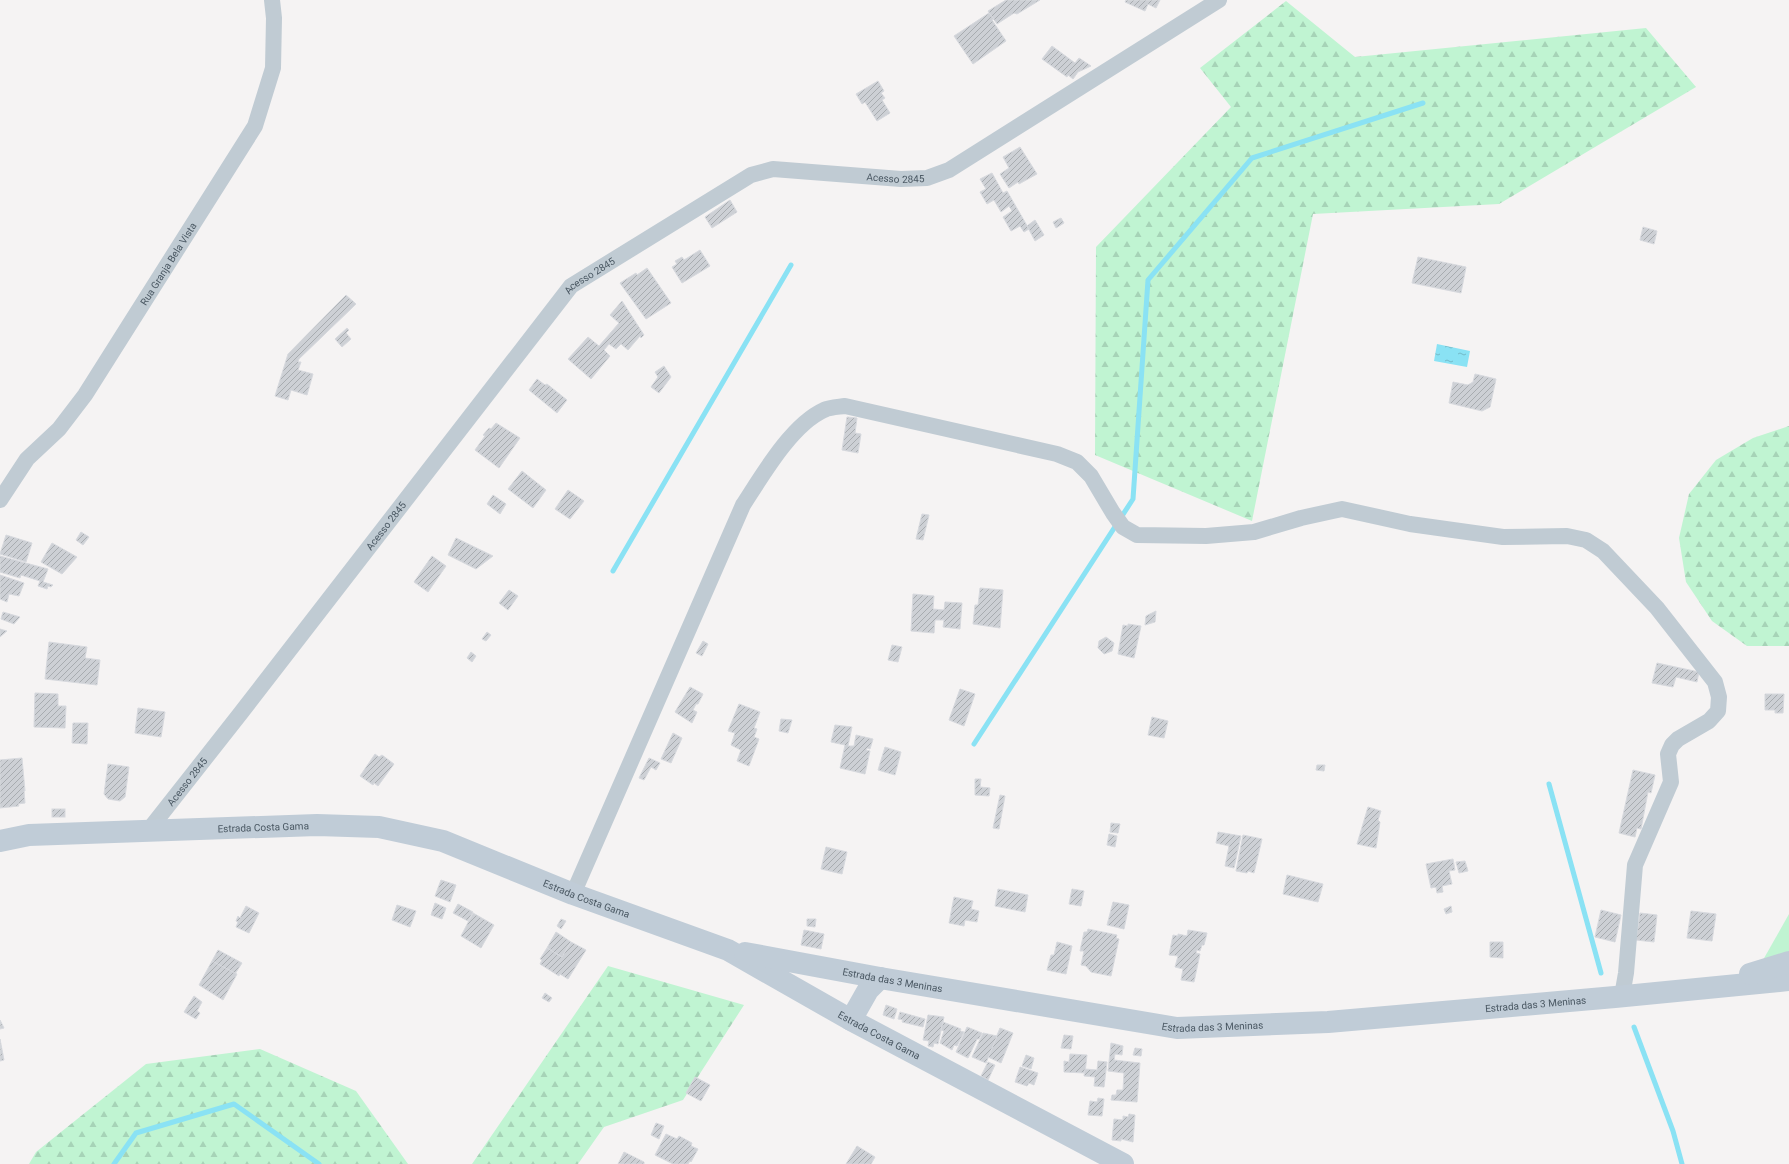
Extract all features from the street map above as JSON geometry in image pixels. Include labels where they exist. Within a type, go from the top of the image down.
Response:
[{"type":"main road","name":"Estrada Costa Gama","points":[[0,841],[29,835],[317,825],[379,827],[443,841],[573,894],[728,950],[851,1020],[1123,1164]]},
{"type":"main road","name":"Estrada das 3 Meninas","points":[[728,950],[880,978],[1177,1028],[1328,1022],[1789,980]]},
{"type":"main road","name":"Estrada das 3 Meninas","points":[[1703,987],[1789,962]]},
{"type":"main road","points":[[851,1020],[868,990],[880,978]]},
{"type":"street","name":"Rua Granja Bela Vista","points":[[0,500],[27,459],[59,429],[85,395],[255,126],[273,68],[274,18],[272,0]]},
{"type":"street","name":"Acesso 2845","points":[[148,831],[245,708],[571,286],[751,175],[773,169],[901,179],[927,178],[949,170],[1219,0]]},
{"type":"street","points":[[573,894],[743,505],[775,456],[806,421],[824,409],[845,406],[1058,454],[1077,462],[1092,476],[1113,513],[1123,527],[1136,535],[1206,536],[1254,532],[1300,518],[1342,509],[1410,524],[1503,536],[1567,536],[1586,540],[1604,551],[1657,608],[1714,682],[1719,697],[1718,711],[1714,716],[1709,721],[1678,739],[1672,745],[1668,754],[1671,782],[1635,865],[1626,972],[1622,996]]},
{"type":"green space","points":[[1286,1],[1355,57],[1646,28],[1696,87],[1499,204],[1313,214],[1252,521],[1095,455],[1096,247],[1231,107],[1200,68]]},
{"type":"green space","points":[[1789,426],[1789,646],[1747,646],[1712,621],[1686,582],[1679,538],[1689,494],[1716,460],[1753,438]]},
{"type":"green space","points":[[1789,914],[1789,953],[1763,960]]},
{"type":"green space","points":[[608,966],[744,1005],[683,1100],[604,1127],[578,1164],[472,1164]]},
{"type":"green space","points":[[260,1049],[356,1091],[408,1164],[29,1164],[36,1152],[146,1064]]},
{"type":"water","points":[[1437,344],[1470,351],[1467,367],[1434,361]]},
{"type":"building","points":[[1006,0],[1040,0],[1017,14],[1014,13],[997,24],[988,11]]},
{"type":"building","points":[[1126,0],[1160,0],[1156,8],[1148,4],[1145,11],[1125,2]]},
{"type":"building","points":[[989,13],[1006,41],[973,64],[954,36]]},
{"type":"building","points":[[1052,46],[1075,63],[1079,58],[1091,66],[1078,72],[1073,79],[1068,75],[1067,77],[1042,59]]},
{"type":"building","points":[[878,81],[884,91],[881,93],[885,98],[882,100],[890,113],[877,121],[865,102],[862,104],[856,94]]},
{"type":"building","points":[[1020,147],[1037,174],[1019,184],[1018,182],[1009,188],[1000,174],[1009,168],[1003,157]]},
{"type":"building","points":[[992,173],[1003,193],[1007,191],[1029,229],[1024,232],[1020,226],[1011,231],[1003,217],[1012,211],[1009,206],[1001,212],[994,200],[987,204],[980,192],[986,189],[980,179]]},
{"type":"building","points":[[730,200],[737,212],[712,228],[705,217]]},
{"type":"building","points":[[1061,218],[1064,223],[1056,228],[1053,222]]},
{"type":"building","points":[[1035,220],[1044,235],[1035,241],[1027,226]]},
{"type":"building","points":[[1643,227],[1657,231],[1654,244],[1640,240]]},
{"type":"building","points":[[700,250],[710,266],[682,283],[672,267],[677,264],[675,261],[682,257],[684,260]]},
{"type":"building","points":[[1418,257],[1466,267],[1461,293],[1412,283]]},
{"type":"building","points":[[647,268],[671,303],[646,319],[620,283],[636,273],[637,275]]},
{"type":"building","points":[[346,295],[356,304],[299,359],[298,362],[301,362],[298,370],[313,374],[307,395],[291,390],[288,400],[275,396],[288,354]]},
{"type":"building","points":[[622,301],[644,335],[641,338],[640,336],[628,350],[621,344],[616,349],[609,344],[604,350],[610,356],[591,379],[568,359],[588,337],[599,346],[619,323],[610,315]]},
{"type":"building","points":[[347,328],[349,330],[346,333],[351,339],[342,347],[335,339]]},
{"type":"building","points":[[664,366],[671,377],[659,393],[651,387],[658,377],[655,372]]},
{"type":"building","points":[[1475,374],[1496,379],[1490,407],[1482,411],[1449,403],[1453,382],[1468,385],[1473,382]]},
{"type":"building","points":[[537,379],[545,385],[547,384],[567,400],[557,413],[529,390]]},
{"type":"building","points":[[847,417],[857,418],[855,433],[861,434],[858,453],[842,450]]},
{"type":"building","points":[[496,423],[520,438],[499,468],[475,450],[485,436],[483,435]]},
{"type":"building","points":[[522,471],[546,490],[533,508],[508,489]]},
{"type":"building","points":[[568,490],[584,501],[570,519],[555,509]]},
{"type":"building","points":[[493,495],[506,504],[500,514],[487,504]]},
{"type":"building","points":[[922,514],[929,515],[923,540],[916,539]]},
{"type":"building","points":[[81,532],[89,537],[83,545],[76,540]]},
{"type":"building","points":[[6,535],[32,543],[26,562],[0,554]]},
{"type":"building","points":[[456,538],[493,556],[476,569],[448,555]]},
{"type":"building","points":[[52,543],[77,557],[62,574],[41,562]]},
{"type":"building","points":[[0,556],[48,569],[43,582],[53,585],[51,587],[48,586],[47,589],[38,586],[40,581],[21,575],[20,578],[0,572]]},
{"type":"building","points":[[432,556],[446,566],[428,592],[414,582]]},
{"type":"building","points":[[0,575],[24,583],[19,596],[9,594],[7,602],[0,599]]},
{"type":"building","points":[[980,588],[1003,590],[1000,628],[973,624],[975,605],[978,605]]},
{"type":"building","points":[[509,590],[518,596],[508,610],[499,603]]},
{"type":"building","points":[[913,594],[934,596],[933,609],[944,610],[945,602],[962,603],[960,629],[943,627],[944,620],[935,620],[934,633],[911,631]]},
{"type":"building","points":[[1156,611],[1155,622],[1145,625],[1146,616]]},
{"type":"building","points":[[3,612],[20,617],[14,624],[1,619]]},
{"type":"building","points":[[1128,624],[1141,626],[1134,658],[1118,654],[1123,625],[1128,626]]},
{"type":"building","points":[[0,629],[7,631],[0,637]]},
{"type":"building","points":[[487,632],[491,635],[486,641],[482,639]]},
{"type":"building","points":[[1106,637],[1114,643],[1112,651],[1104,654],[1098,648],[1099,641]]},
{"type":"building","points":[[703,641],[708,644],[702,656],[696,653]]},
{"type":"building","points":[[49,642],[87,647],[85,658],[100,660],[97,685],[45,679]]},
{"type":"building","points":[[892,645],[902,647],[898,662],[888,660]]},
{"type":"building","points":[[471,652],[476,656],[472,662],[467,658]]},
{"type":"building","points":[[1657,663],[1699,672],[1697,682],[1676,677],[1673,687],[1652,683]]},
{"type":"building","points":[[690,687],[703,694],[693,710],[697,712],[692,723],[675,712]]},
{"type":"building","points":[[960,689],[975,694],[964,726],[949,720]]},
{"type":"building","points":[[35,693],[58,694],[58,706],[66,706],[65,728],[34,727]]},
{"type":"building","points":[[1765,694],[1784,694],[1783,713],[1775,713],[1775,710],[1765,710]]},
{"type":"building","points":[[739,704],[760,712],[754,728],[757,729],[754,737],[759,739],[749,766],[737,761],[741,750],[731,745],[735,733],[728,731]]},
{"type":"building","points":[[138,708],[165,712],[161,737],[135,733]]},
{"type":"building","points":[[1152,717],[1168,721],[1164,738],[1148,735]]},
{"type":"building","points":[[781,719],[792,720],[788,733],[779,731]]},
{"type":"building","points":[[73,723],[88,723],[87,744],[72,743]]},
{"type":"building","points":[[835,725],[852,727],[848,746],[854,746],[856,735],[873,739],[870,749],[867,748],[866,750],[870,751],[865,774],[840,768],[845,745],[831,742]]},
{"type":"building","points":[[673,733],[682,738],[671,763],[661,759]]},
{"type":"building","points":[[885,747],[901,752],[895,775],[878,770]]},
{"type":"building","points":[[375,754],[379,757],[382,755],[394,764],[378,786],[374,783],[373,785],[360,776]]},
{"type":"building","points":[[22,758],[25,803],[18,804],[19,806],[0,808],[0,760]]},
{"type":"building","points":[[649,758],[660,763],[656,770],[651,767],[644,780],[639,778]]},
{"type":"building","points":[[108,764],[129,767],[125,797],[120,801],[108,799],[104,794]]},
{"type":"building","points":[[1317,765],[1325,765],[1324,771],[1316,770]]},
{"type":"building","points":[[1633,770],[1655,775],[1651,793],[1648,792],[1641,829],[1637,828],[1635,837],[1619,833]]},
{"type":"building","points":[[975,779],[981,779],[980,787],[990,788],[989,796],[975,795]]},
{"type":"building","points":[[1000,795],[1005,796],[999,829],[993,828]]},
{"type":"building","points":[[1368,807],[1381,811],[1378,820],[1380,822],[1376,848],[1357,844]]},
{"type":"building","points":[[52,809],[65,809],[65,817],[52,817]]},
{"type":"building","points":[[1111,823],[1120,824],[1118,833],[1110,832]]},
{"type":"building","points":[[1218,832],[1241,836],[1234,868],[1225,866],[1229,846],[1216,843]]},
{"type":"building","points":[[1109,834],[1117,836],[1115,847],[1107,845]]},
{"type":"building","points":[[1243,835],[1262,839],[1254,873],[1248,871],[1247,873],[1236,871]]},
{"type":"building","points":[[826,847],[847,852],[842,874],[821,869]]},
{"type":"building","points":[[1453,859],[1455,870],[1449,871],[1452,884],[1442,886],[1443,892],[1437,893],[1436,887],[1431,888],[1426,864]]},
{"type":"building","points":[[1465,861],[1468,871],[1459,873],[1456,862]]},
{"type":"building","points":[[1287,875],[1323,884],[1318,902],[1283,894]]},
{"type":"building","points":[[441,880],[456,885],[450,902],[435,896]]},
{"type":"building","points":[[998,889],[1028,895],[1025,912],[995,906]]},
{"type":"building","points":[[1072,889],[1084,891],[1081,906],[1069,904]]},
{"type":"building","points":[[954,897],[973,901],[971,909],[979,911],[977,922],[965,920],[964,926],[949,923]]},
{"type":"building","points":[[1113,902],[1129,905],[1124,929],[1107,925]]},
{"type":"building","points":[[435,903],[446,908],[442,919],[431,915]]},
{"type":"building","points":[[458,904],[473,912],[468,921],[453,913]]},
{"type":"building","points":[[397,905],[416,911],[410,927],[392,920]]},
{"type":"building","points":[[246,906],[259,913],[249,933],[236,927],[238,916],[240,918]]},
{"type":"building","points":[[1451,906],[1452,912],[1446,914],[1444,909]]},
{"type":"building","points":[[1601,910],[1621,915],[1615,942],[1595,937]]},
{"type":"building","points":[[1691,911],[1716,914],[1712,941],[1687,938]]},
{"type":"building","points":[[473,913],[494,925],[481,948],[461,936]]},
{"type":"building","points":[[1640,913],[1657,915],[1654,942],[1636,940]]},
{"type":"building","points":[[561,919],[566,921],[561,929],[557,926]]},
{"type":"building","points":[[807,919],[816,919],[815,927],[807,926]]},
{"type":"building","points":[[1088,929],[1117,935],[1116,938],[1119,939],[1111,976],[1091,972],[1086,966],[1081,965],[1084,951],[1080,951],[1084,932],[1087,932]]},
{"type":"building","points":[[804,930],[824,934],[821,949],[801,945]]},
{"type":"building","points":[[1188,930],[1207,933],[1204,945],[1202,945],[1200,951],[1197,950],[1196,953],[1200,954],[1194,982],[1181,980],[1183,969],[1175,967],[1178,956],[1169,955],[1173,935],[1178,936],[1178,934],[1187,936]]},
{"type":"building","points":[[556,932],[571,942],[562,957],[547,948]]},
{"type":"building","points":[[571,942],[586,950],[568,979],[560,974],[559,976],[540,964],[542,960],[540,959],[547,948],[562,957]]},
{"type":"building","points":[[1057,942],[1072,946],[1066,974],[1047,970],[1051,955],[1054,955]]},
{"type":"building","points":[[1490,942],[1503,942],[1503,958],[1490,957]]},
{"type":"building","points":[[218,950],[242,963],[235,974],[212,961]]},
{"type":"building","points":[[212,961],[237,974],[223,1000],[199,985]]},
{"type":"building","points":[[545,993],[552,998],[549,1002],[542,998]]},
{"type":"building","points":[[194,996],[202,1002],[197,1011],[200,1013],[196,1019],[184,1012]]},
{"type":"building","points":[[886,1005],[897,1009],[894,1019],[883,1015]]},
{"type":"building","points":[[900,1012],[925,1019],[923,1027],[902,1022],[903,1020],[898,1019]]},
{"type":"building","points":[[928,1015],[944,1017],[938,1044],[934,1043],[933,1047],[928,1046],[929,1041],[923,1040]]},
{"type":"building","points":[[0,1020],[4,1028],[0,1029]]},
{"type":"building","points":[[943,1022],[961,1029],[960,1031],[964,1032],[957,1046],[954,1045],[952,1050],[940,1043],[944,1031],[941,1030]]},
{"type":"building","points":[[967,1027],[982,1033],[979,1039],[977,1039],[968,1058],[956,1052]]},
{"type":"building","points":[[1000,1028],[1013,1033],[1001,1063],[988,1057]]},
{"type":"building","points":[[983,1033],[997,1036],[986,1063],[972,1057]]},
{"type":"building","points":[[1064,1035],[1073,1036],[1071,1049],[1061,1048]]},
{"type":"building","points":[[0,1039],[4,1060],[0,1061]]},
{"type":"building","points":[[1111,1043],[1123,1046],[1122,1055],[1115,1054],[1114,1060],[1140,1063],[1137,1102],[1111,1100],[1112,1095],[1116,1095],[1117,1090],[1123,1090],[1124,1073],[1108,1071]]},
{"type":"building","points":[[1135,1048],[1142,1049],[1141,1056],[1133,1055]]},
{"type":"building","points":[[1070,1054],[1087,1055],[1085,1073],[1064,1072],[1064,1061],[1069,1062]]},
{"type":"building","points":[[1026,1055],[1034,1058],[1031,1069],[1022,1066]]},
{"type":"building","points":[[1098,1061],[1107,1062],[1104,1087],[1094,1086],[1095,1077],[1084,1076],[1085,1069],[1097,1070]]},
{"type":"building","points":[[988,1062],[995,1065],[988,1080],[981,1076]]},
{"type":"building","points":[[1020,1067],[1038,1073],[1034,1085],[1029,1083],[1027,1086],[1015,1082]]},
{"type":"building","points":[[695,1077],[710,1085],[701,1101],[686,1093]]},
{"type":"building","points":[[1098,1098],[1104,1099],[1102,1116],[1088,1115],[1090,1101],[1097,1102]]},
{"type":"building","points":[[1129,1114],[1135,1115],[1133,1142],[1121,1139],[1121,1141],[1112,1140],[1114,1119],[1123,1120],[1123,1116],[1128,1117]]},
{"type":"building","points":[[656,1123],[664,1126],[659,1139],[651,1135]]},
{"type":"building","points":[[666,1134],[677,1139],[679,1136],[692,1143],[691,1146],[698,1149],[691,1162],[690,1161],[688,1164],[673,1164],[655,1155]]},
{"type":"building","points":[[857,1146],[875,1157],[871,1164],[846,1164]]},
{"type":"building","points":[[624,1152],[644,1162],[644,1164],[618,1164]]},
{"type":"waterway","points":[[974,744],[1133,499],[1148,280],[1252,158],[1423,103]]},
{"type":"waterway","points":[[613,571],[791,265]]},
{"type":"waterway","points":[[1549,784],[1601,973]]},
{"type":"waterway","points":[[1634,1027],[1673,1131],[1682,1164]]},
{"type":"waterway","points":[[114,1164],[136,1133],[234,1104],[319,1164]]}]
